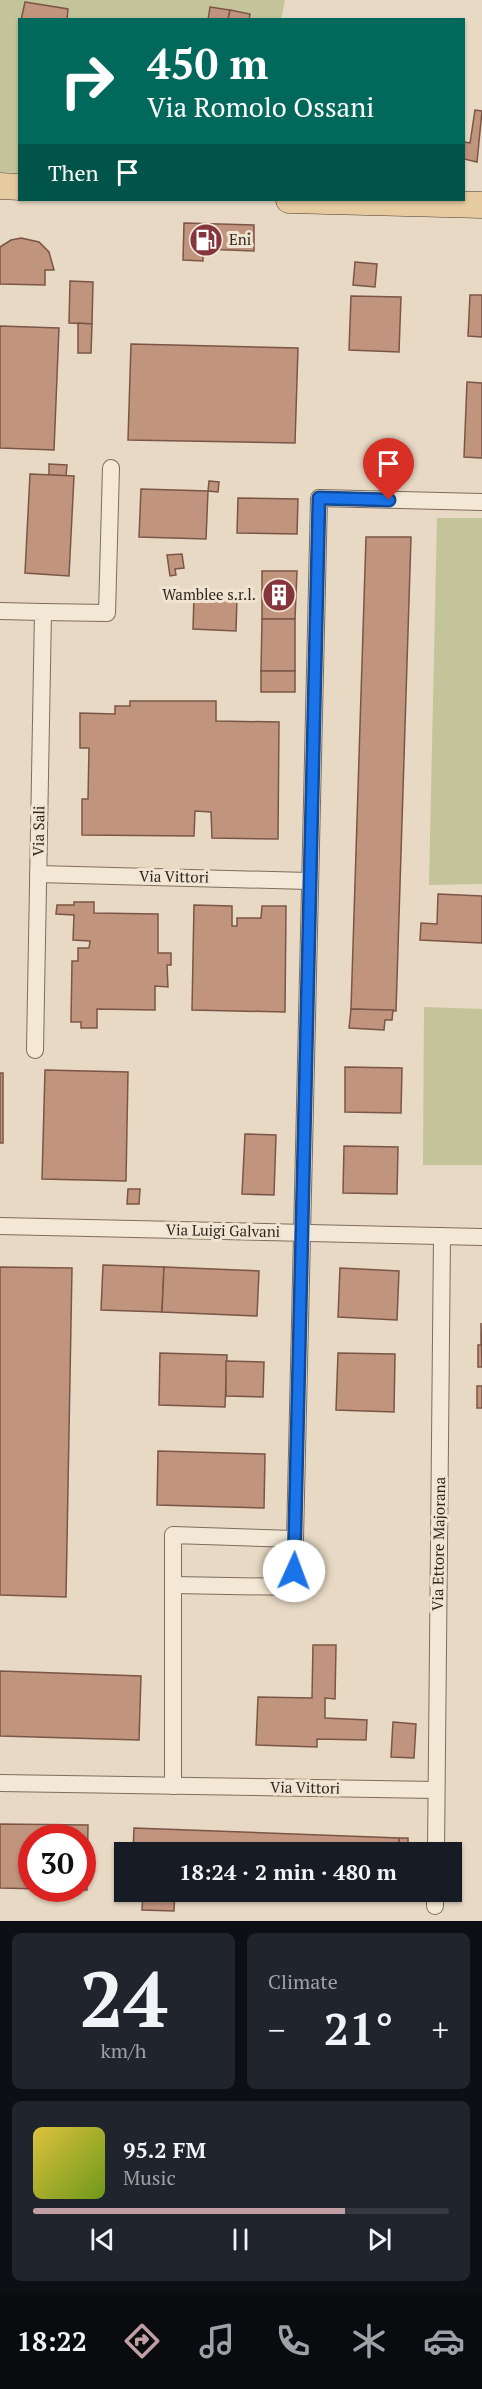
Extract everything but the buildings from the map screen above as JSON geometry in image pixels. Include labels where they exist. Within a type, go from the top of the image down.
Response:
[{"type":"main road","points":[[0,186],[18,187]]},
{"type":"main road","points":[[0,199],[18,199]]},
{"type":"main road","points":[[328,201],[482,205]]},
{"type":"street","points":[[0,611],[107,613],[111,468]]},
{"type":"street","points":[[173,1585],[293,1587],[319,498],[482,502]]},
{"type":"street","name":"Via Sali","points":[[35,1050],[43,612]]},
{"type":"street","name":"Via Vittori","points":[[38,874],[309,881]]},
{"type":"street","name":"Via Luigi Galvani","points":[[0,1226],[482,1237]]},
{"type":"street","name":"Via Ettore Majorana","points":[[436,1842],[442,1236]]},
{"type":"street","points":[[173,1786],[173,1534],[295,1539]]},
{"type":"street","name":"Via Vittori","points":[[0,1784],[436,1790]]},
{"type":"green space","points":[[0,0],[285,0],[281,18],[18,18],[18,173],[0,172]]},
{"type":"green space","points":[[437,518],[482,518],[482,884],[429,885]]},
{"type":"green space","points":[[424,1007],[482,1009],[482,1165],[423,1165]]},
{"type":"place","name":"Eni","points":[[206,240]]},
{"type":"place","name":"Wamblee s.r.l.","points":[[279,595]]},
{"type":"route","points":[[294,1571],[319,498],[389,500]]}]
